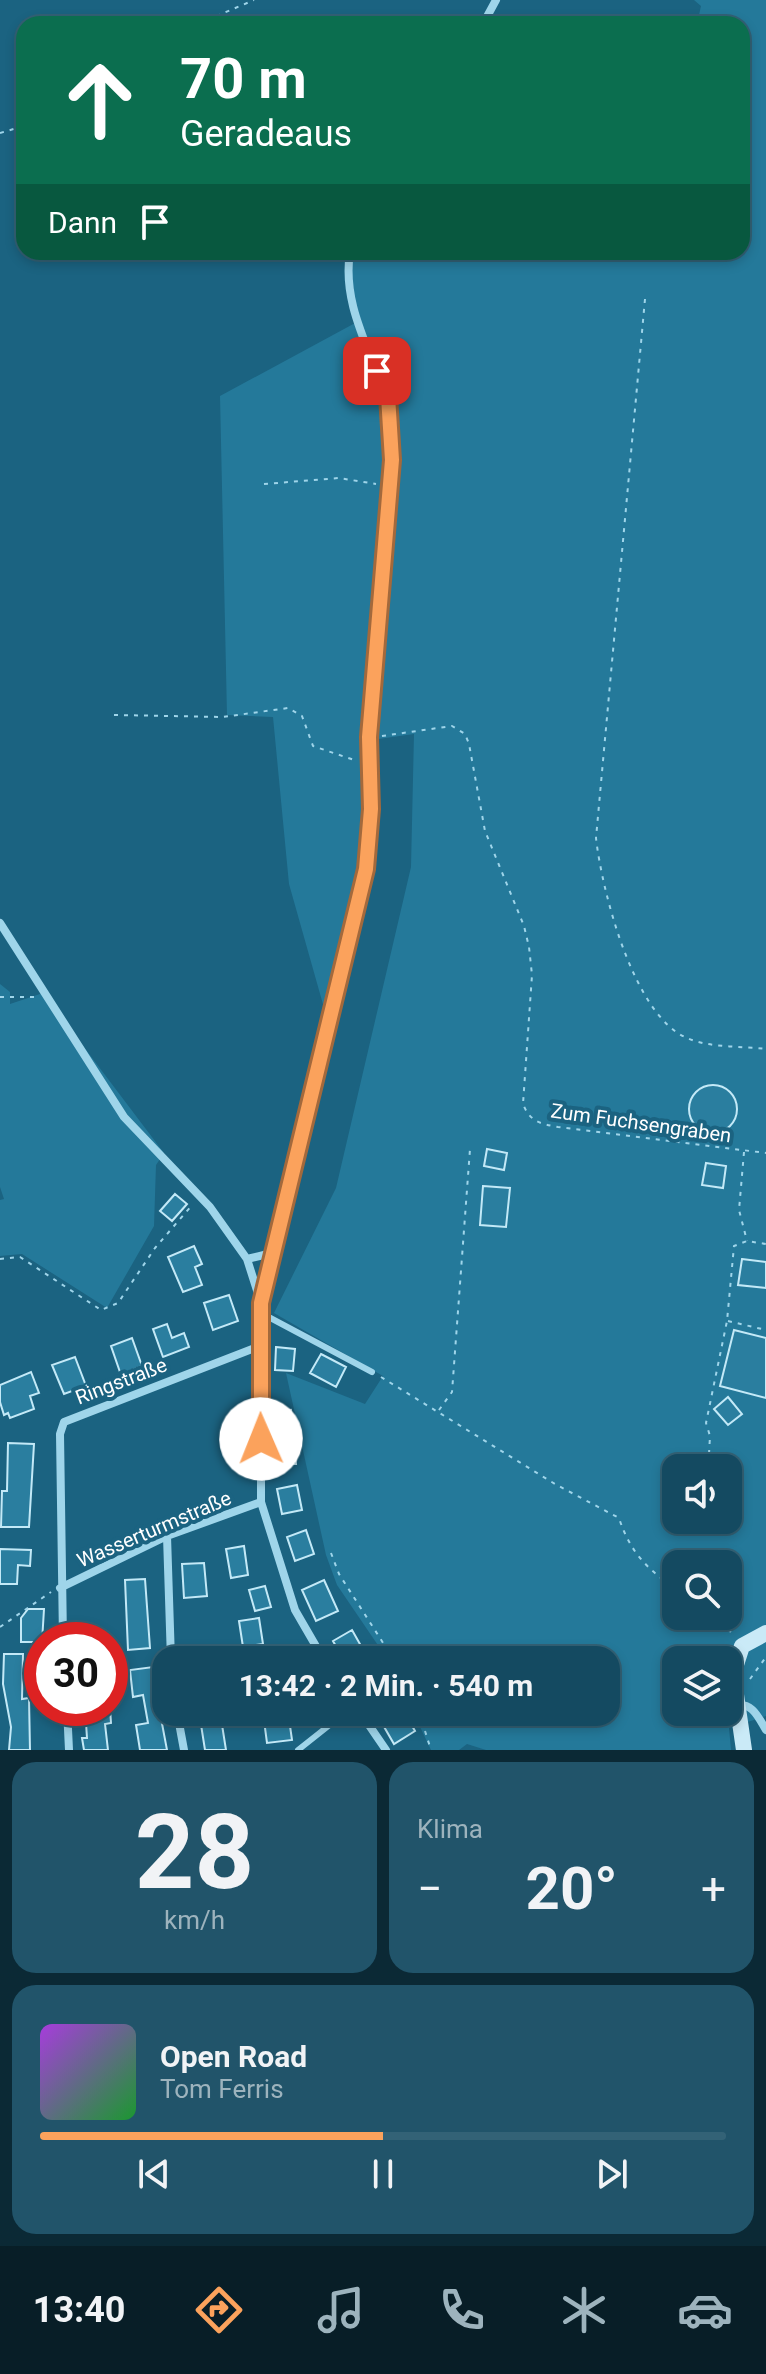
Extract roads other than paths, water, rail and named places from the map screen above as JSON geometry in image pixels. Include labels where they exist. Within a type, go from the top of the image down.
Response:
[{"type":"street","points":[[316,1646],[295,1610],[261,1502],[261,1303],[366,869],[369,737],[393,426],[388,396],[355,320],[349,287],[350,260]]},
{"type":"street","points":[[0,923],[124,1117],[228,1230],[247,1259],[261,1303]]},
{"type":"street","points":[[247,1259],[272,1253]]},
{"type":"street","name":"Ringstraße","points":[[62,1622],[60,1434],[64,1422],[260,1346]]},
{"type":"street","name":"Wasserturmstraße","points":[[60,1588],[167,1536],[261,1502]]},
{"type":"street","points":[[167,1536],[171,1646]]},
{"type":"street","points":[[742,1646],[766,1633]]},
{"type":"street","points":[[742,1709],[753,1709],[766,1730]]},
{"type":"street","points":[[68,1726],[69,1750]]},
{"type":"street","points":[[180,1726],[184,1750]]},
{"type":"street","points":[[370,1726],[386,1750]]},
{"type":"street","points":[[742,1726],[744,1750]]},
{"type":"lane","points":[[261,1313],[372,1372]]},
{"type":"lane","points":[[298,1750],[328,1726]]}]
